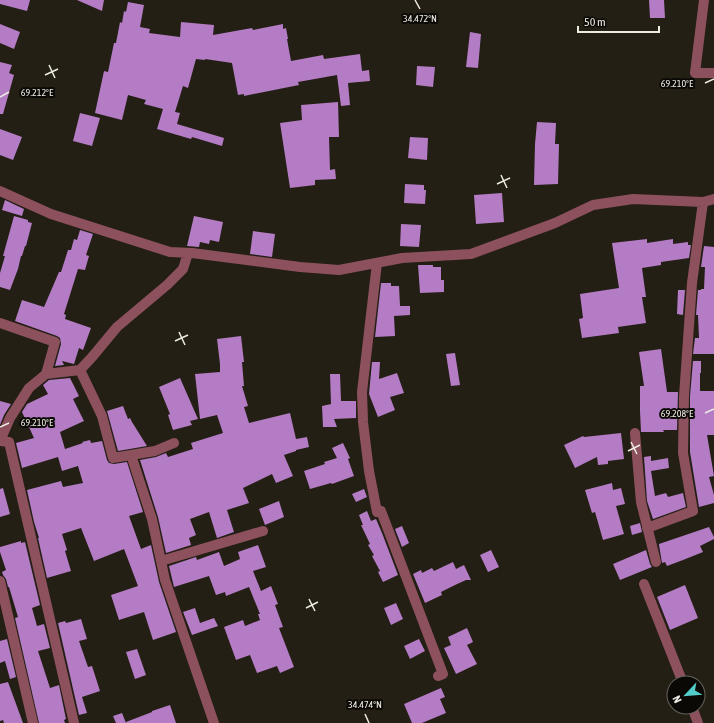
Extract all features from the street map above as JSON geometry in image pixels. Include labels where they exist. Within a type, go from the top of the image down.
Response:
[{"type":"street","points":[[704,0],[695,74],[714,73]]},
{"type":"street","points":[[0,190],[51,214],[170,252],[339,270],[402,258],[471,254],[555,223],[594,204],[633,199],[703,202],[714,199]]},
{"type":"street","points":[[648,528],[693,511],[683,453],[684,396],[692,284],[703,202]]},
{"type":"street","points":[[74,723],[9,442],[0,441],[10,418],[29,388],[46,374],[80,370],[117,328],[167,285],[183,269],[188,253]]},
{"type":"street","points":[[377,263],[362,392],[363,422],[369,471],[377,512],[381,511],[426,629],[442,674],[438,676]]},
{"type":"street","points":[[0,323],[55,342],[46,374]]},
{"type":"street","points":[[80,370],[102,416],[113,458],[155,451],[174,442]]},
{"type":"street","points":[[635,433],[641,502],[656,562]]},
{"type":"street","points":[[131,455],[152,519],[165,580],[214,723]]},
{"type":"street","points":[[161,561],[263,531]]},
{"type":"street","points":[[0,581],[33,723]]},
{"type":"street","points":[[644,584],[680,675]]},
{"type":"building","points":[[0,0],[30,0],[27,11],[0,4]]},
{"type":"building","points":[[77,0],[104,0],[102,11]]},
{"type":"building","points":[[649,0],[664,0],[665,18],[650,18]]},
{"type":"building","points":[[128,2],[144,5],[140,27],[150,29],[149,33],[180,37],[181,22],[214,25],[213,35],[252,28],[253,30],[283,24],[283,29],[286,28],[291,61],[323,55],[324,59],[360,54],[362,71],[369,70],[370,81],[348,83],[350,105],[341,106],[337,75],[298,82],[299,85],[244,96],[244,94],[238,95],[232,63],[196,59],[188,88],[183,86],[175,112],[180,113],[177,124],[224,138],[222,146],[157,129],[163,109],[144,104],[146,100],[128,95],[122,120],[95,113],[104,71],[108,72],[120,22],[122,23],[124,11],[126,12]]},
{"type":"building","points":[[0,24],[20,32],[14,49],[0,43]]},
{"type":"building","points":[[470,32],[481,34],[478,68],[466,67]]},
{"type":"building","points":[[0,62],[12,65],[9,73],[14,75],[3,114],[0,114]]},
{"type":"building","points":[[417,66],[435,67],[433,87],[416,85]]},
{"type":"building","points":[[338,102],[339,137],[329,137],[330,170],[335,169],[336,179],[315,180],[315,185],[290,188],[280,123],[302,120],[301,105]]},
{"type":"building","points":[[80,113],[100,118],[92,146],[73,141]]},
{"type":"building","points":[[537,122],[556,123],[555,144],[559,144],[558,184],[534,185]]},
{"type":"building","points":[[0,129],[22,137],[13,160],[0,155]]},
{"type":"building","points":[[410,137],[428,138],[427,160],[408,158]]},
{"type":"building","points":[[405,184],[424,185],[424,190],[426,190],[425,204],[404,203]]},
{"type":"building","points":[[502,193],[504,222],[476,224],[474,195]]},
{"type":"building","points":[[5,200],[24,209],[22,216],[2,210]]},
{"type":"building","points":[[14,216],[28,220],[28,222],[32,223],[26,246],[21,256],[10,290],[0,287],[0,273]]},
{"type":"building","points":[[194,216],[223,222],[219,242],[210,240],[209,244],[200,242],[199,247],[187,246]]},
{"type":"building","points":[[401,224],[421,225],[419,247],[400,246]]},
{"type":"building","points":[[80,230],[93,234],[86,255],[89,256],[85,270],[78,269],[64,314],[66,315],[65,319],[91,328],[83,350],[79,348],[74,364],[62,361],[64,365],[55,366],[61,344],[60,338],[15,321],[22,300],[44,307],[59,272],[61,272],[68,250],[71,250],[74,239],[77,240]]},
{"type":"building","points":[[253,231],[275,234],[272,257],[250,254]]},
{"type":"building","points":[[647,239],[647,243],[673,239],[673,244],[688,242],[688,245],[691,245],[689,258],[661,262],[661,265],[642,268],[646,297],[642,297],[646,323],[618,327],[619,333],[582,338],[579,319],[583,318],[580,294],[619,288],[612,243]]},
{"type":"building","points":[[704,246],[714,247],[714,354],[693,354],[695,338],[699,338],[698,315],[696,315],[698,290],[704,289],[705,267],[701,267]]},
{"type":"building","points":[[418,265],[433,265],[433,267],[441,267],[441,280],[444,280],[444,292],[420,293]]},
{"type":"building","points":[[381,283],[391,283],[391,286],[399,286],[400,306],[410,306],[410,315],[394,316],[395,336],[375,337]]},
{"type":"building","points":[[678,290],[685,290],[683,315],[677,314]]},
{"type":"building","points":[[241,336],[244,362],[242,362],[244,386],[242,386],[248,406],[244,407],[249,423],[290,413],[296,439],[307,437],[309,447],[284,455],[293,476],[276,483],[272,474],[243,488],[249,503],[227,510],[234,532],[217,538],[209,512],[190,519],[196,535],[189,538],[191,545],[166,553],[158,517],[140,460],[156,457],[166,453],[168,457],[193,449],[191,443],[223,433],[217,415],[200,419],[195,374],[220,372],[217,339]]},
{"type":"building","points":[[661,349],[667,392],[678,392],[677,430],[663,430],[664,432],[641,432],[640,386],[644,386],[639,352]]},
{"type":"building","points":[[455,353],[460,385],[451,386],[446,354]]},
{"type":"building","points":[[693,361],[701,361],[700,391],[714,391],[714,435],[707,435],[714,476],[709,477],[714,495],[714,503],[699,507],[690,452],[690,396]]},
{"type":"building","points":[[372,362],[380,362],[379,379],[397,373],[404,393],[390,397],[395,410],[378,417],[369,394]]},
{"type":"building","points":[[330,374],[340,374],[341,401],[356,401],[356,418],[334,419],[337,427],[323,427],[322,406],[331,404]]},
{"type":"building","points":[[70,378],[79,396],[73,399],[84,421],[60,432],[65,449],[90,440],[91,443],[102,441],[109,463],[114,464],[127,462],[143,512],[129,516],[141,549],[151,545],[159,582],[176,632],[153,640],[144,612],[119,620],[111,595],[138,586],[124,549],[94,561],[81,528],[62,534],[71,571],[47,578],[27,490],[61,481],[63,487],[83,483],[78,466],[62,471],[58,457],[22,468],[16,443],[34,438],[22,412],[27,404],[48,394],[43,385],[49,380]]},
{"type":"building","points":[[180,378],[198,419],[190,421],[192,425],[173,430],[168,415],[170,414],[159,387]]},
{"type":"building","points":[[0,401],[11,404],[0,425]]},
{"type":"building","points":[[123,406],[128,419],[130,418],[147,446],[118,451],[107,411]]},
{"type":"building","points":[[621,433],[624,459],[608,461],[608,464],[598,465],[597,457],[575,468],[564,445],[583,436]]},
{"type":"building","points":[[343,443],[350,458],[348,459],[354,476],[332,484],[310,489],[304,471],[337,458],[332,448]]},
{"type":"building","points":[[651,456],[651,461],[668,458],[669,468],[651,471],[655,496],[666,493],[668,497],[683,493],[686,507],[653,519],[647,501],[644,457]]},
{"type":"building","points":[[612,483],[613,490],[621,488],[625,504],[616,506],[624,534],[603,540],[595,512],[592,513],[585,490]]},
{"type":"building","points":[[3,488],[10,514],[0,517],[0,489]]},
{"type":"building","points":[[364,489],[367,497],[356,502],[352,494]]},
{"type":"building","points":[[279,501],[284,517],[265,525],[259,509]]},
{"type":"building","points":[[367,511],[371,521],[376,519],[398,575],[383,582],[378,572],[380,571],[372,556],[374,555],[368,545],[370,544],[361,525],[363,525],[359,515]]},
{"type":"building","points":[[640,523],[642,532],[632,535],[630,526]]},
{"type":"building","points":[[402,526],[409,543],[402,547],[395,529]]},
{"type":"building","points":[[709,527],[714,539],[700,546],[703,552],[667,566],[665,562],[662,563],[659,544]]},
{"type":"building","points":[[21,541],[21,543],[25,542],[40,605],[32,608],[37,626],[44,624],[50,648],[38,651],[50,688],[59,685],[66,719],[64,720],[65,723],[39,723],[15,618],[18,617],[9,587],[2,572],[6,570],[0,552],[0,547]]},
{"type":"building","points":[[258,545],[266,567],[253,571],[261,591],[271,586],[278,604],[275,605],[283,627],[279,628],[294,667],[280,673],[277,666],[257,673],[250,655],[236,660],[224,627],[243,620],[245,626],[260,620],[258,614],[260,614],[249,587],[226,596],[225,592],[216,595],[209,576],[174,587],[169,566],[196,557],[197,560],[219,552],[224,566],[240,559],[238,552]]},
{"type":"building","points":[[491,550],[499,567],[488,572],[480,555]]},
{"type":"building","points":[[646,550],[652,567],[620,580],[613,564]]},
{"type":"building","points":[[453,562],[456,569],[464,565],[471,580],[466,580],[441,592],[442,595],[425,603],[413,574],[421,570],[422,573],[432,568],[434,571]]},
{"type":"building","points":[[685,585],[698,618],[670,630],[657,597]]},
{"type":"building","points":[[396,603],[403,619],[391,625],[384,608]]},
{"type":"building","points":[[195,608],[200,623],[214,618],[218,626],[192,635],[183,612]]},
{"type":"building","points":[[81,619],[87,639],[79,641],[88,667],[92,666],[100,691],[82,697],[87,713],[79,715],[58,623],[65,621],[66,623]]},
{"type":"building","points":[[467,628],[473,642],[467,645],[477,664],[456,674],[444,648],[451,645],[448,637]]},
{"type":"building","points":[[7,639],[16,677],[10,679],[5,661],[0,663],[0,641]]},
{"type":"building","points":[[419,639],[425,651],[410,659],[404,646]]},
{"type":"building","points":[[137,649],[146,675],[135,679],[126,652]]},
{"type":"building","points":[[8,682],[23,723],[4,723],[3,720],[0,721],[0,684]]},
{"type":"building","points":[[441,688],[445,697],[440,699],[446,713],[422,723],[412,723],[404,704]]},
{"type":"building","points":[[170,705],[176,723],[126,723],[152,711]]},
{"type":"building","points":[[122,713],[126,723],[116,723],[113,716]]}]
